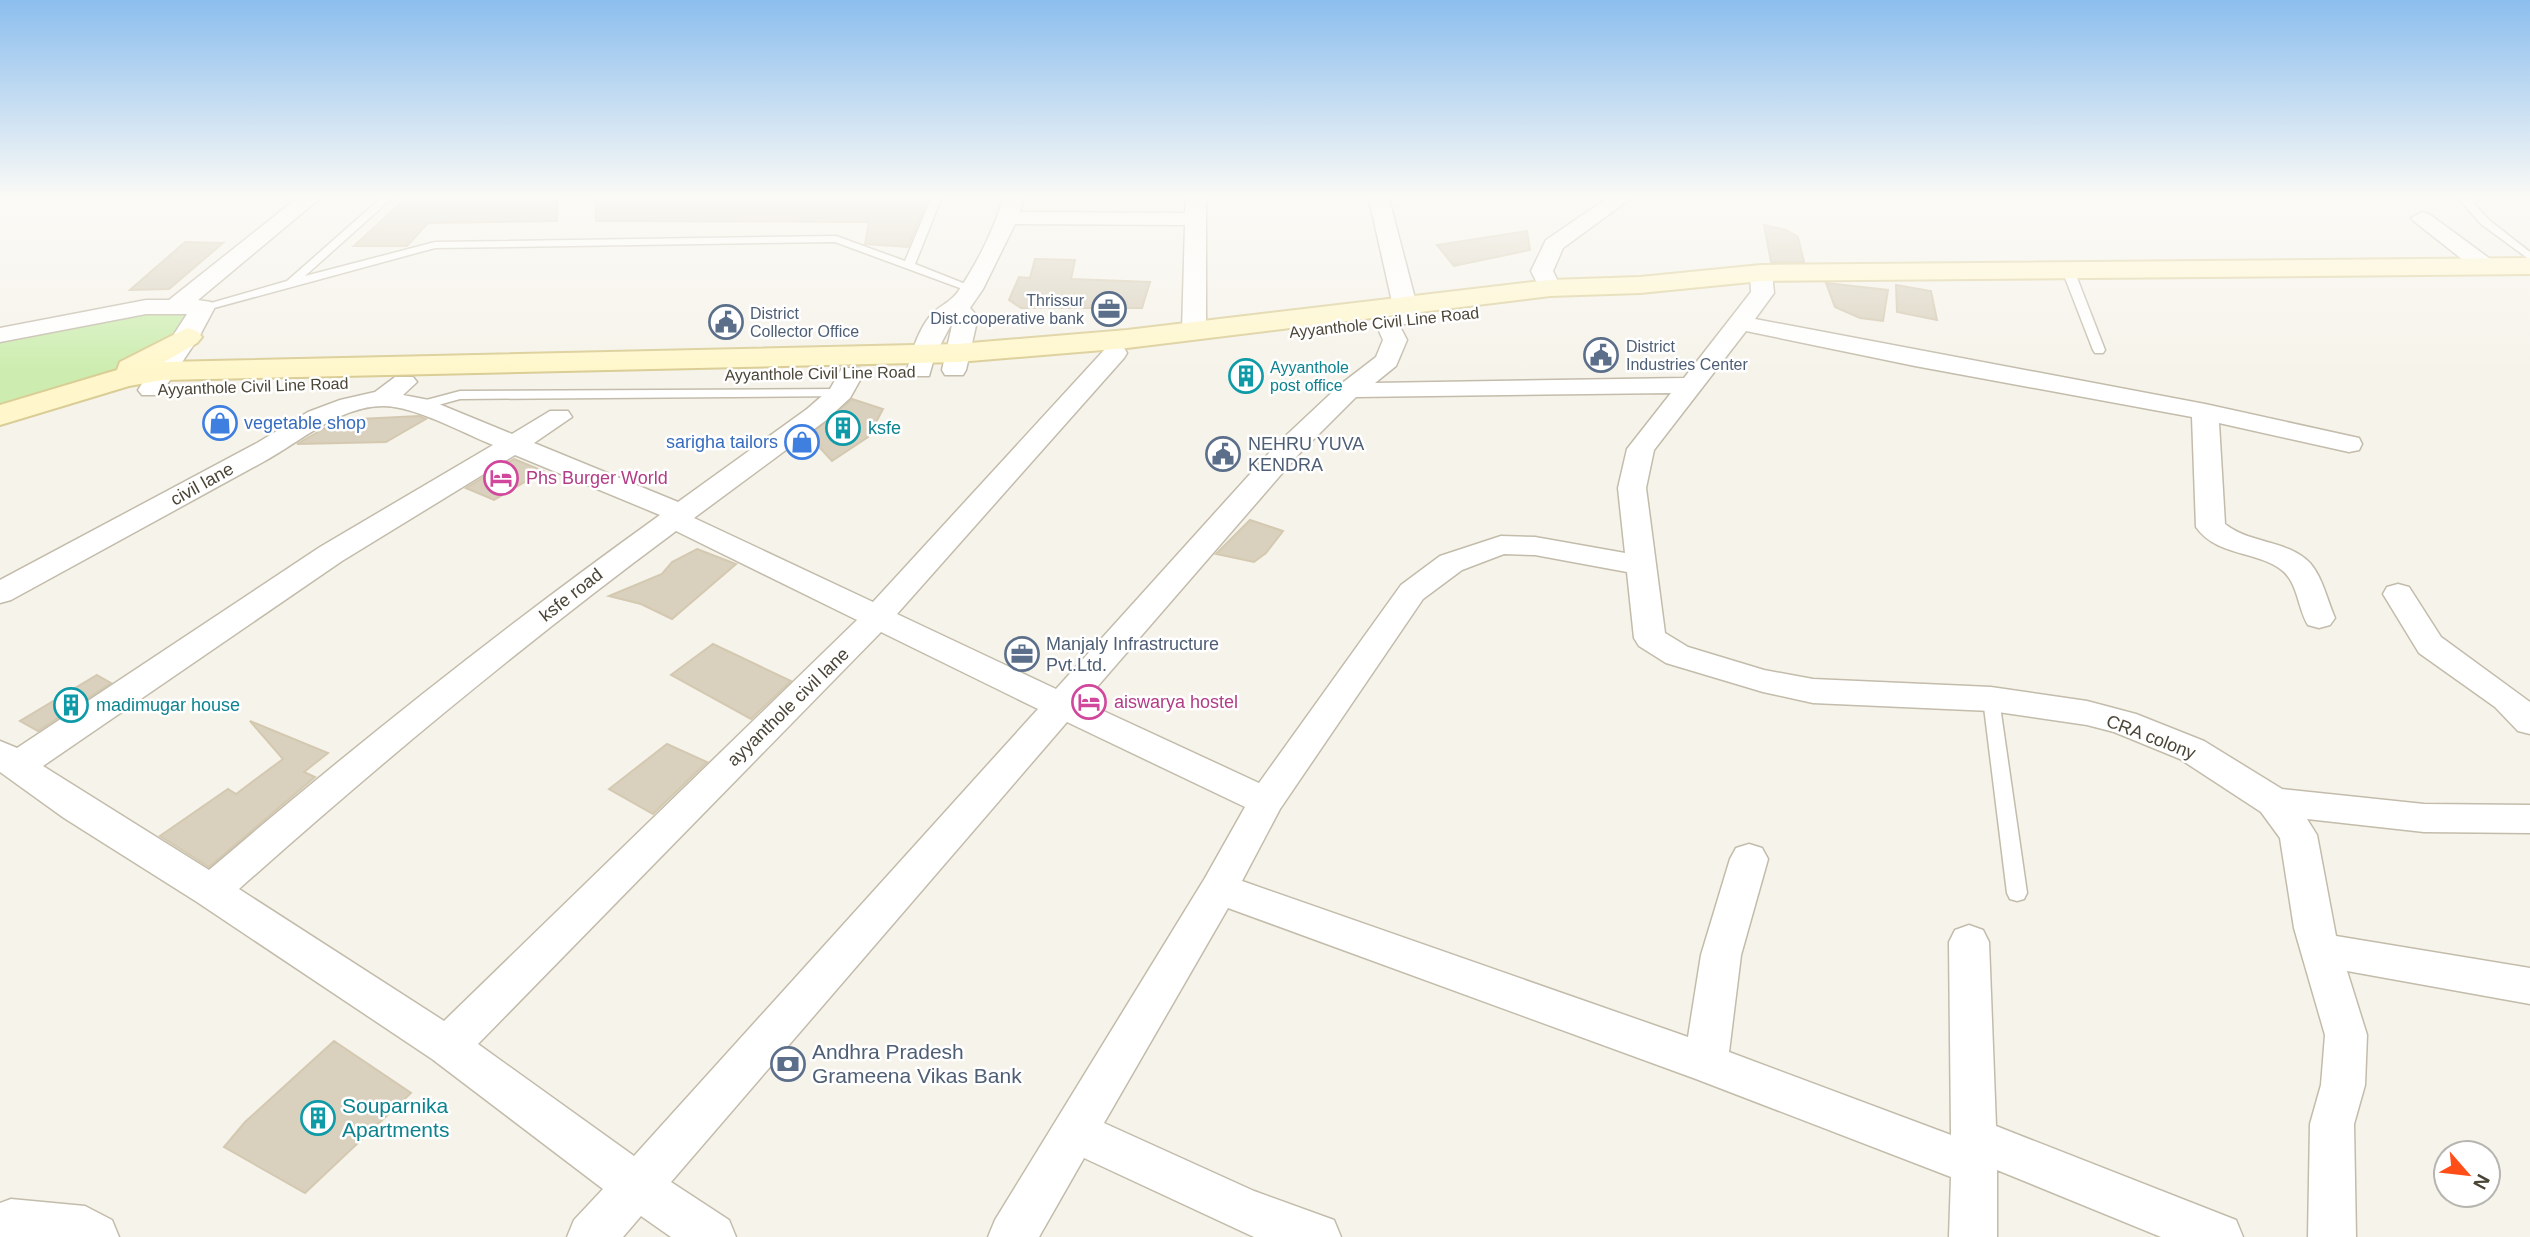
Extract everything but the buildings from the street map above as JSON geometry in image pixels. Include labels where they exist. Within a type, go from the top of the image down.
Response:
[{"type":"main road","name":"Ayyanthole Civil Line Road","points":[[399,386],[1115,353],[1401,316],[1550,288],[1640,285],[1761,273],[2530,265]]},
{"type":"main road","name":"Ayyanthole Civil Line Road","points":[[956,362],[1194,331],[1575,301],[1617,294],[1640,285]]},
{"type":"main road","points":[[102,391],[187,337]]},
{"type":"main road","name":"Ayyanthole Civil Line Road","points":[[0,415],[157,380],[399,386],[846,383],[921,363]]},
{"type":"main road","name":"Ayyanthole Civil Line Road","points":[[0,429],[102,391]]},
{"type":"street","points":[[176,306],[237,257]]},
{"type":"street","points":[[921,363],[940,319],[957,309],[972,289],[987,257]]},
{"type":"street","points":[[1194,331],[1195,257]]},
{"type":"street","points":[[592,1237],[1288,449],[1350,389],[1376,372],[1393,351],[1401,316],[1390,257]]},
{"type":"street","points":[[1549,257],[1542,271],[1550,288]]},
{"type":"street","points":[[2473,257],[2485,266]]},
{"type":"street","points":[[1012,1237],[1219,889],[1266,801],[1412,592],[1451,563],[1501,545],[1535,546],[1643,566],[1632,488],[1640,449],[1763,293],[1761,273]]},
{"type":"street","points":[[0,335],[146,307],[203,307],[187,337],[157,380]]},
{"type":"street","points":[[956,362],[966,317],[957,309]]},
{"type":"street","points":[[1741,323],[1915,359],[2205,412],[2349,444]]},
{"type":"street","name":"ayyanthole civil lane","points":[[447,1046],[877,616],[1115,353]]},
{"type":"street","name":"ksfe road","points":[[211,891],[289,822],[583,585],[677,516],[846,383]]},
{"type":"street","points":[[1350,389],[1692,385]]},
{"type":"street","points":[[399,386],[513,445],[677,516],[1058,707],[1266,801]]},
{"type":"street","name":"civil lane","points":[[0,593],[284,440],[317,418],[399,386]]},
{"type":"street","points":[[2205,412],[2211,527],[2222,538],[2282,558],[2300,571],[2319,618]]},
{"type":"street","points":[[559,417],[331,554],[111,703],[9,759],[77,808],[211,891],[447,1046],[637,1186],[712,1237]]},
{"type":"street","name":"CRA colony","points":[[1643,566],[1650,638],[1677,655],[1763,681],[1813,691],[2036,703],[2124,723],[2192,750],[2274,802],[2298,835],[2321,950],[2346,1035],[2343,1085],[2332,1124],[2332,1237]]},
{"type":"street","points":[[2398,594],[2430,645],[2507,699],[2530,722]]},
{"type":"street","points":[[2274,802],[2424,818],[2530,819]]},
{"type":"street","points":[[1706,1063],[1721,955],[1749,859]]},
{"type":"street","points":[[1219,889],[1706,1063],[1986,1153],[2219,1237]]},
{"type":"street","points":[[1969,942],[1986,1153],[1973,1237]]},
{"type":"street","points":[[2321,950],[2530,986]]},
{"type":"street","points":[[1076,1132],[1246,1211],[1317,1237]]},
{"type":"street","points":[[11,1222],[85,1229],[95,1237]]},
{"type":"lane","points":[[290,284],[321,257]]},
{"type":"lane","points":[[203,307],[391,257]]},
{"type":"lane","points":[[886,257],[972,289]]},
{"type":"lane","points":[[909,265],[912,257]]},
{"type":"lane","points":[[2068,270],[2099,350]]},
{"type":"lane","points":[[1991,699],[2017,893]]},
{"type":"green space","points":[[201,307],[185,337],[104,382],[0,415],[0,335],[66,321]]},
{"type":"place","name":"Thrissur Dist.cooperative bank","points":[[1109,309]]},
{"type":"place","name":"District Collector Office","points":[[726,322]]},
{"type":"place","name":"District Industries Center","points":[[1601,355]]},
{"type":"place","name":"Ayyanthole post office","points":[[1246,376]]},
{"type":"place","name":"vegetable shop","points":[[220,423]]},
{"type":"place","name":"ksfe","points":[[843,428]]},
{"type":"place","name":"sarigha tailors","points":[[802,442]]},
{"type":"place","name":"NEHRU YUVA KENDRA","points":[[1223,454]]},
{"type":"place","name":"Phs Burger World","points":[[501,478]]},
{"type":"place","name":"Manjaly Infrastructure Pvt.Ltd.","points":[[1022,654]]},
{"type":"place","name":"aiswarya hostel","points":[[1089,702]]},
{"type":"place","name":"madimugar house","points":[[71,705]]},
{"type":"place","name":"Andhra Pradesh Grameena Vikas Bank","points":[[788,1064]]},
{"type":"place","name":"Souparnika Apartments","points":[[318,1118]]}]
